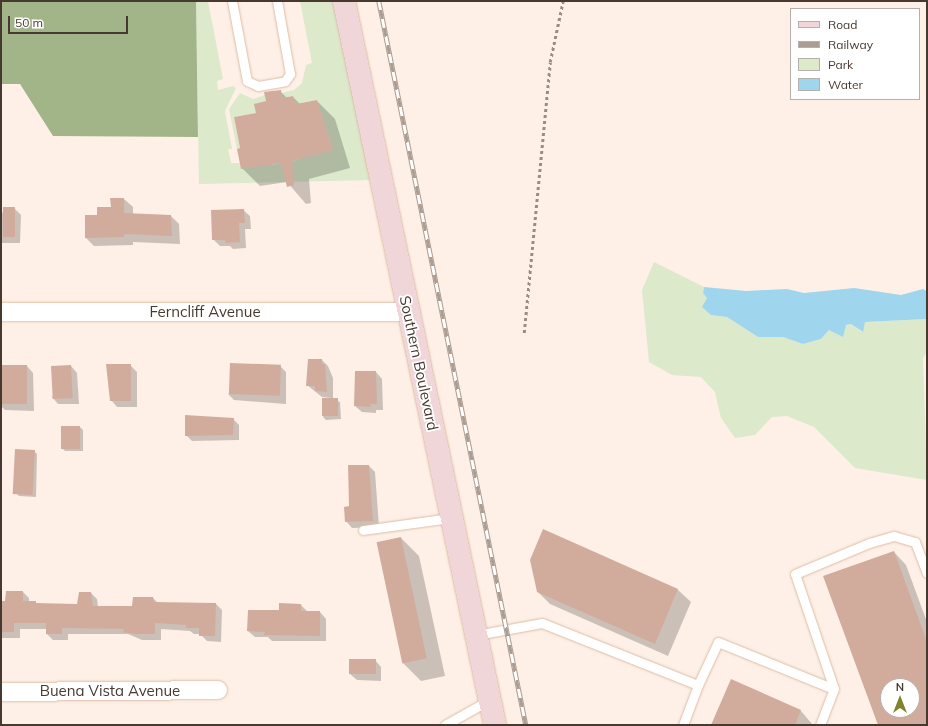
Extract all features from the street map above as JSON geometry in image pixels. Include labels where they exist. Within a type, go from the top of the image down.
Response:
[{"type":"street","name":"Southern Boulevard","points":[[344,1],[495,725]]},
{"type":"street","name":"Ferncliff Avenue","points":[[1,312],[408,312]]},
{"type":"street","name":"Buena Vista Avenue","points":[[1,692],[218,690]]},
{"type":"lane","points":[[232,1],[247,81],[258,86],[285,81],[290,74],[277,1]]},
{"type":"lane","points":[[363,530],[451,518]]},
{"type":"lane","points":[[820,725],[834,689],[795,574],[869,543],[894,536],[915,542],[927,573]]},
{"type":"lane","points":[[476,635],[542,623],[698,685]]},
{"type":"lane","points":[[683,725],[698,685],[718,642],[834,689]]},
{"type":"lane","points":[[445,725],[489,700]]},
{"type":"path","points":[[524,333],[550,62],[563,1]]},
{"type":"green space","points":[[1,1],[196,1],[198,137],[53,136],[20,84],[1,84]]},
{"type":"green space","points":[[196,1],[208,1],[223,79],[217,81],[218,90],[233,86],[236,88],[225,111],[232,149],[228,149],[231,163],[271,163],[272,165],[281,163],[282,165],[299,159],[299,157],[332,150],[317,100],[296,104],[293,96],[282,98],[281,93],[294,90],[302,83],[306,65],[312,63],[300,1],[333,1],[370,180],[199,184]]},
{"type":"green space","points":[[240,93],[253,99],[265,95],[266,101],[256,113],[234,117],[240,148],[237,149],[229,109]]},
{"type":"green space","points":[[654,262],[704,287],[703,293],[707,298],[711,315],[727,317],[758,337],[783,337],[803,344],[821,339],[829,330],[838,333],[846,325],[851,324],[862,332],[865,322],[927,319],[927,352],[923,358],[927,480],[855,468],[814,427],[787,416],[772,417],[755,435],[735,438],[721,418],[715,392],[701,377],[672,375],[649,362],[642,290]]},
{"type":"water","points":[[704,287],[746,291],[787,289],[804,293],[854,288],[901,295],[923,289],[927,291],[927,319],[865,322],[863,332],[851,324],[846,325],[843,337],[829,330],[821,339],[803,344],[783,337],[758,337],[727,317],[711,315],[702,307],[707,298],[703,293]]},
{"type":"building","points":[[281,90],[282,98],[293,96],[296,104],[317,100],[333,150],[292,161],[294,185],[287,187],[281,163],[241,169],[237,149],[240,148],[234,117],[256,113],[254,104],[266,101],[264,92]]},
{"type":"building","points":[[110,198],[124,198],[124,213],[171,215],[172,236],[124,234],[124,237],[85,238],[85,215],[97,215],[97,207],[111,207]]},
{"type":"building","points":[[3,207],[15,207],[15,237],[3,237]]},
{"type":"building","points":[[244,209],[245,223],[239,223],[240,242],[226,243],[225,240],[212,240],[211,210]]},
{"type":"building","points":[[308,359],[322,359],[322,364],[325,364],[327,392],[315,391],[315,386],[306,386]]},
{"type":"building","points":[[230,363],[281,365],[280,396],[229,394]]},
{"type":"building","points":[[106,364],[131,364],[131,401],[110,401]]},
{"type":"building","points":[[1,365],[27,365],[27,404],[1,404]]},
{"type":"building","points":[[71,365],[73,398],[53,399],[51,366]]},
{"type":"building","points":[[355,371],[376,371],[377,404],[370,404],[371,407],[354,406]]},
{"type":"building","points":[[322,398],[338,398],[338,416],[322,416]]},
{"type":"building","points":[[185,415],[234,418],[233,435],[185,436]]},
{"type":"building","points":[[61,426],[80,426],[80,449],[61,449]]},
{"type":"building","points":[[15,449],[35,450],[33,495],[13,494]]},
{"type":"building","points":[[348,465],[369,465],[373,521],[345,522],[344,507],[349,506]]},
{"type":"building","points":[[543,529],[678,589],[655,644],[537,592],[530,560]]},
{"type":"building","points":[[401,537],[427,658],[402,663],[377,542]]},
{"type":"building","points":[[894,551],[927,642],[927,725],[878,725],[823,576]]},
{"type":"building","points":[[6,591],[23,591],[23,601],[36,601],[36,603],[77,604],[79,592],[91,592],[93,606],[132,606],[133,597],[153,597],[154,602],[216,603],[215,636],[199,636],[199,628],[186,628],[186,625],[155,623],[155,634],[135,634],[123,632],[124,629],[62,628],[62,634],[46,634],[46,623],[14,623],[14,632],[1,632],[1,601],[5,601]]},
{"type":"building","points":[[279,603],[301,604],[301,611],[320,611],[320,636],[264,635],[265,632],[247,631],[248,610],[279,610]]},
{"type":"building","points":[[349,659],[376,659],[376,674],[349,674]]},
{"type":"building","points":[[731,679],[801,710],[795,725],[711,725]]},
{"type":"railway","points":[[379,1],[526,725]]}]
